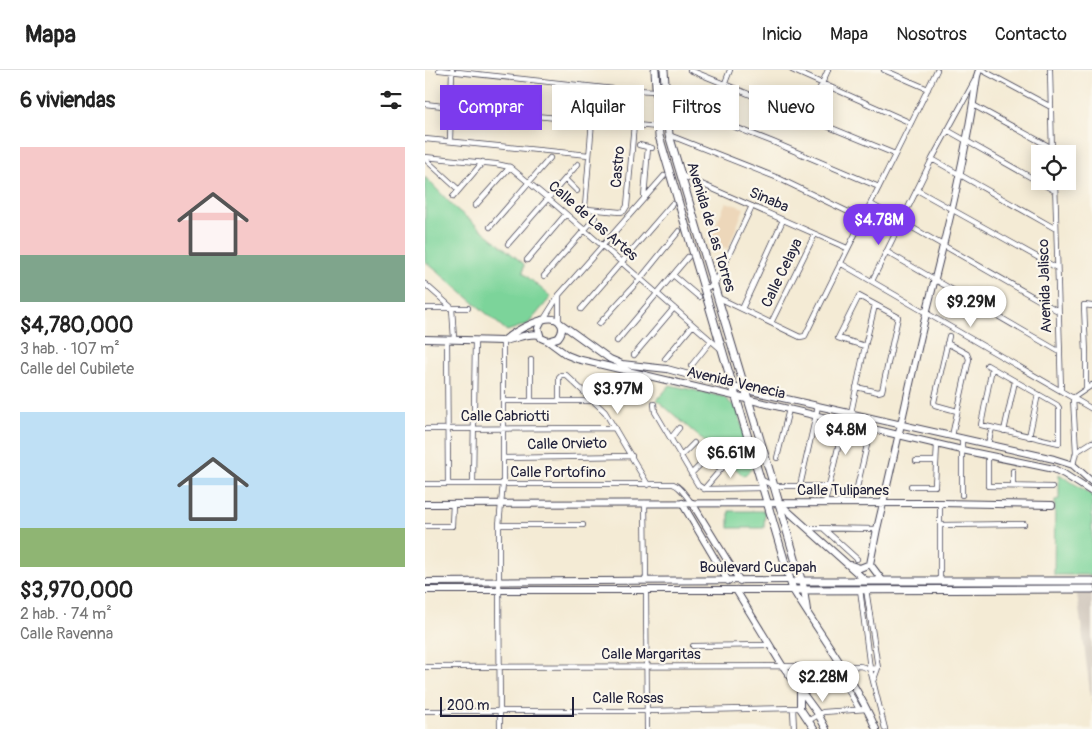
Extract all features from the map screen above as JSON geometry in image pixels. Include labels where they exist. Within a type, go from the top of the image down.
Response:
[{"type":"main road","name":"Avenida de Las Torres","points":[[655,70],[656,85]]},
{"type":"main road","name":"Avenida de Las Torres","points":[[664,70],[664,85]]},
{"type":"main road","points":[[881,580],[871,564],[877,530],[926,314],[945,244],[979,72]]},
{"type":"main road","name":"Avenida de Las Torres","points":[[658,130],[793,590]]},
{"type":"main road","name":"Avenida de Las Torres","points":[[668,130],[804,590]]},
{"type":"main road","points":[[425,339],[450,339],[503,341],[511,341],[532,334],[548,341],[554,341],[560,336],[562,331],[559,322],[553,318],[543,320],[509,336],[503,341]]},
{"type":"main road","points":[[540,336],[538,328],[543,320]]},
{"type":"main road","name":"Avenida Venecia","points":[[559,322],[616,362],[667,369],[733,387],[1054,459],[1073,465],[1090,480]]},
{"type":"main road","name":"Avenida Venecia","points":[[548,341],[567,355],[577,359],[962,450],[1054,469],[1092,492]]},
{"type":"main road","points":[[1083,487],[1090,480]]},
{"type":"main road","name":"Calle Tulipanes","points":[[425,504],[940,502],[1052,505]]},
{"type":"main road","points":[[682,503],[728,581]]},
{"type":"main road","points":[[693,503],[740,581]]},
{"type":"main road","points":[[779,503],[865,580]]},
{"type":"main road","points":[[848,564],[860,568],[871,564]]},
{"type":"main road","name":"Boulevard Cucapah","points":[[425,582],[1092,581]]},
{"type":"main road","name":"Boulevard Cucapah","points":[[425,590],[1092,588]]},
{"type":"main road","points":[[736,590],[782,666],[818,714],[826,729]]},
{"type":"main road","points":[[793,590],[844,666],[876,729]]},
{"type":"main road","points":[[804,590],[808,614]]},
{"type":"main road","points":[[800,691],[796,708],[814,729]]},
{"type":"street","points":[[439,70],[654,91]]},
{"type":"street","points":[[690,70],[749,93]]},
{"type":"street","points":[[725,83],[730,70]]},
{"type":"street","points":[[792,70],[911,123]]},
{"type":"street","points":[[821,85],[828,70]]},
{"type":"street","points":[[884,70],[928,89]]},
{"type":"street","points":[[717,298],[803,338],[937,70]]},
{"type":"street","points":[[1050,70],[1052,145]]},
{"type":"street","points":[[452,71],[452,85]]},
{"type":"street","points":[[872,281],[932,159],[979,72],[1051,108]]},
{"type":"street","points":[[425,104],[440,105]]},
{"type":"street","points":[[973,105],[1042,145]]},
{"type":"street","points":[[833,127],[895,154]]},
{"type":"street","points":[[739,129],[879,187]]},
{"type":"street","points":[[450,130],[450,141]]},
{"type":"street","points":[[425,139],[589,155],[591,130]]},
{"type":"street","name":"Castro","points":[[589,155],[586,208],[624,211],[627,206],[633,130]]},
{"type":"street","points":[[947,130],[966,139],[1055,191]]},
{"type":"street","points":[[669,135],[778,178],[863,219]]},
{"type":"street","points":[[639,145],[650,148],[644,200]]},
{"type":"street","points":[[425,158],[459,190]]},
{"type":"street","name":"Calle de Las Artes","points":[[425,158],[483,162],[510,167],[723,351]]},
{"type":"street","points":[[490,227],[550,158]]},
{"type":"street","points":[[932,159],[1056,229]]},
{"type":"street","points":[[453,197],[483,162]]},
{"type":"street","points":[[508,244],[578,164]]},
{"type":"street","points":[[475,206],[510,167]]},
{"type":"street","name":"Sinaba","points":[[681,175],[847,248]]},
{"type":"street","points":[[543,320],[559,295],[664,176]]},
{"type":"street","points":[[565,179],[577,191]]},
{"type":"street","points":[[917,190],[1057,268]]},
{"type":"street","name":"Avenida Jalisco","points":[[1055,191],[1061,390]]},
{"type":"street","points":[[581,309],[672,204]]},
{"type":"street","points":[[871,204],[945,244],[1058,311]]},
{"type":"street","points":[[704,288],[714,286],[752,206]]},
{"type":"street","points":[[527,260],[566,214]]},
{"type":"street","points":[[543,276],[595,218]]},
{"type":"street","points":[[742,309],[783,220]]},
{"type":"street","points":[[599,324],[640,279],[679,231]]},
{"type":"street","name":"Calle Celaya","points":[[771,323],[815,234]]},
{"type":"street","points":[[887,252],[1060,352]]},
{"type":"street","points":[[617,341],[688,257]]},
{"type":"street","points":[[840,263],[1092,409]]},
{"type":"street","points":[[673,275],[699,297]]},
{"type":"street","points":[[425,284],[452,308]]},
{"type":"street","points":[[559,295],[559,322]]},
{"type":"street","points":[[856,387],[878,392],[882,391],[898,317],[859,296],[838,338],[865,346]]},
{"type":"street","points":[[851,413],[875,305]]},
{"type":"street","points":[[1086,388],[1089,354],[1084,305],[1092,306]]},
{"type":"street","points":[[425,308],[468,308]]},
{"type":"street","points":[[448,484],[447,429],[452,308]]},
{"type":"street","points":[[634,355],[673,308]]},
{"type":"street","points":[[665,359],[693,325]]},
{"type":"street","points":[[949,336],[934,402],[935,405],[957,411]]},
{"type":"street","points":[[473,484],[475,340]]},
{"type":"street","points":[[500,729],[499,525],[503,484],[503,341]]},
{"type":"street","points":[[691,366],[711,341]]},
{"type":"street","points":[[947,343],[969,356],[952,436]]},
{"type":"street","points":[[531,360],[531,401]]},
{"type":"street","points":[[990,367],[1015,381],[1059,407],[1059,443],[982,426],[990,367]]},
{"type":"street","points":[[559,401],[559,377],[565,375],[605,412],[648,485]]},
{"type":"street","points":[[1004,431],[1015,381]]},
{"type":"street","points":[[1073,398],[1092,385]]},
{"type":"street","points":[[1029,437],[1038,394]]},
{"type":"street","points":[[1073,398],[1076,452],[1073,465]]},
{"type":"street","points":[[503,401],[593,401]]},
{"type":"street","points":[[654,404],[655,412],[697,485],[705,489],[764,488]]},
{"type":"street","points":[[800,486],[818,406]]},
{"type":"street","points":[[777,458],[789,409]]},
{"type":"street","points":[[825,503],[844,422]]},
{"type":"street","name":"Calle Cabriotti","points":[[425,429],[615,428]]},
{"type":"street","points":[[671,438],[679,428]]},
{"type":"street","points":[[855,496],[871,428]]},
{"type":"street","points":[[988,444],[992,428]]},
{"type":"street","points":[[962,438],[962,495]]},
{"type":"street","points":[[681,456],[694,442]]},
{"type":"street","points":[[1076,452],[1092,442]]},
{"type":"street","points":[[911,486],[935,486],[937,444]]},
{"type":"street","points":[[988,455],[988,486],[1052,487]]},
{"type":"street","name":"Calle Orvieto","points":[[503,458],[632,456]]},
{"type":"street","points":[[691,474],[708,457]]},
{"type":"street","points":[[916,461],[936,461]]},
{"type":"street","points":[[705,489],[722,468]]},
{"type":"street","points":[[1013,471],[1013,486]]},
{"type":"street","points":[[762,480],[774,486],[829,486]]},
{"type":"street","name":"Calle Portofino","points":[[425,484],[675,484],[693,503]]},
{"type":"street","points":[[682,503],[685,496]]},
{"type":"street","points":[[940,502],[940,580]]},
{"type":"street","points":[[645,503],[646,581]]},
{"type":"street","points":[[425,526],[452,526],[453,504]]},
{"type":"street","points":[[940,525],[1024,524]]},
{"type":"street","points":[[499,525],[583,525]]},
{"type":"street","points":[[807,528],[877,530]]},
{"type":"street","points":[[824,528],[857,559]]},
{"type":"street","points":[[863,589],[868,601],[878,668],[874,679]]},
{"type":"street","points":[[863,589],[861,602],[870,669],[885,729]]},
{"type":"street","points":[[646,590],[647,729]]},
{"type":"street","points":[[861,602],[868,601]]},
{"type":"street","points":[[693,646],[769,645]]},
{"type":"street","points":[[834,666],[859,709]]},
{"type":"street","name":"Calle Margaritas","points":[[425,667],[860,666],[870,669],[878,668]]},
{"type":"street","points":[[793,729],[796,708]]},
{"type":"street","name":"Calle Rosas","points":[[425,711],[648,711],[796,708]]},
{"type":"street","points":[[808,721],[818,714],[867,709]]},
{"type":"shaded area","points":[[726,202],[744,208],[728,249],[709,241]]},
{"type":"shaded area","points":[[1092,593],[1092,705],[1077,594]]},
{"type":"green space","points":[[425,177],[455,208],[524,264],[523,273],[551,297],[528,324],[507,331],[425,261]]},
{"type":"green space","points":[[670,385],[724,397],[737,409],[754,466],[744,476],[657,400]]},
{"type":"green space","points":[[1059,474],[1092,495],[1092,575],[1054,575],[1055,500],[1059,499]]},
{"type":"green space","points":[[729,511],[765,511],[764,528],[729,528]]}]
